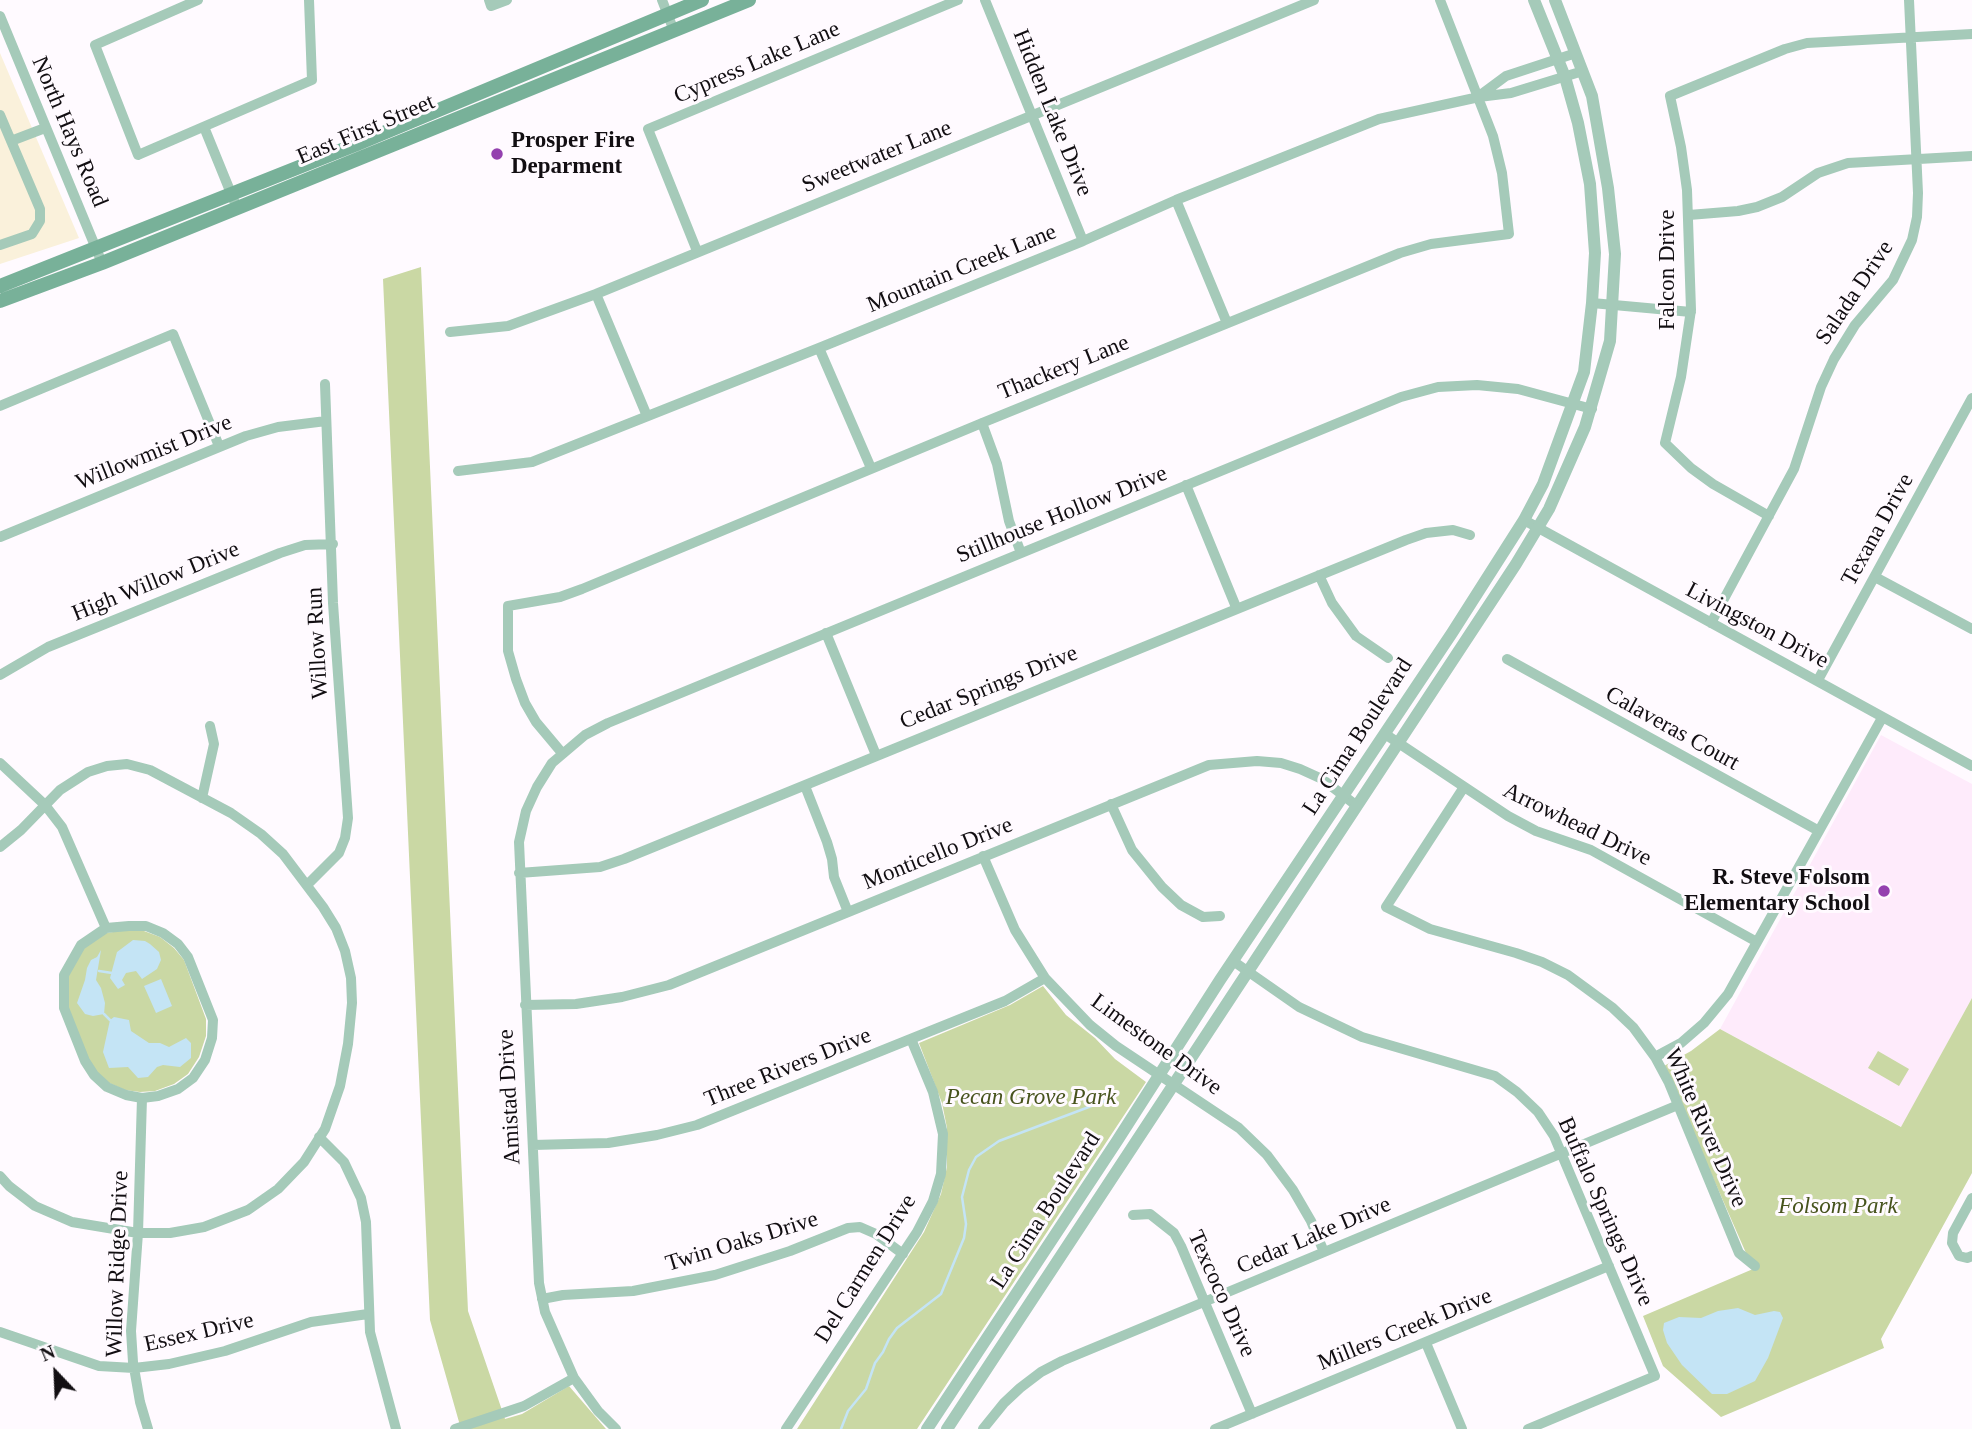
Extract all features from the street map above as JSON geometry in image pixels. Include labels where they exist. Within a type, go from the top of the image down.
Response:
[{"type":"main road","name":"East First Street","points":[[0,301],[99,256],[463,106],[515,76],[665,7],[702,0]]},
{"type":"main road","name":"East First Street","points":[[463,106],[521,91],[749,0]]},
{"type":"main road","points":[[515,76],[521,91]]},
{"type":"main road","name":"East First Street","points":[[0,286],[99,256]]},
{"type":"street","points":[[198,0],[94,45],[138,155],[312,80],[309,0]]},
{"type":"street","points":[[490,3],[507,0]]},
{"type":"street","name":"Cypress Lake Lane","points":[[698,251],[648,129],[958,0]]},
{"type":"street","name":"Hidden Lake Drive","points":[[985,0],[1083,241]]},
{"type":"street","name":"Sweetwater Lane","points":[[450,332],[508,326],[596,294],[1314,0]]},
{"type":"street","points":[[1440,0],[1479,96]]},
{"type":"street","name":"La Cima Boulevard","points":[[927,1429],[1524,520],[1543,484],[1584,372],[1592,303],[1594,223],[1578,123],[1565,77],[1534,0]]},
{"type":"street","name":"La Cima Boulevard","points":[[947,1429],[1538,527],[1549,509],[1592,409],[1609,341],[1615,254],[1608,188],[1592,96],[1555,0]]},
{"type":"street","name":"Salada Drive","points":[[1711,623],[1797,462],[1821,387],[1834,359],[1857,322],[1891,283],[1908,252],[1918,209],[1909,0]]},
{"type":"street","points":[[682,4],[691,24]]},
{"type":"street","points":[[665,7],[674,31]]},
{"type":"street","name":"North Hays Road","points":[[0,16],[99,256]]},
{"type":"street","points":[[1910,37],[1972,34]]},
{"type":"street","name":"Falcon Drive","points":[[1769,516],[1710,482],[1665,443],[1681,381],[1691,312],[1689,215],[1682,151],[1670,96],[1800,45],[1818,41],[1910,37]]},
{"type":"street","name":"Mountain Creek Lane","points":[[1479,96],[1506,76],[1576,53]]},
{"type":"street","name":"Mountain Creek Lane","points":[[458,471],[532,462],[1379,119],[1479,96],[1511,93],[1583,71]]},
{"type":"street","name":"Thackery Lane","points":[[562,753],[536,722],[516,679],[508,651],[508,606],[560,597],[582,589],[1400,253],[1432,244],[1509,234],[1502,173],[1479,96]]},
{"type":"street","points":[[0,115],[40,209],[40,221],[32,234],[0,245]]},
{"type":"street","points":[[204,127],[234,201]]},
{"type":"street","points":[[11,141],[45,128]]},
{"type":"street","points":[[1689,215],[1757,208],[1782,197],[1818,173],[1840,165],[1864,161],[1972,156]]},
{"type":"street","points":[[1176,200],[1227,323]]},
{"type":"street","points":[[596,294],[647,416]]},
{"type":"street","points":[[1592,303],[1691,312]]},
{"type":"street","points":[[0,406],[173,334],[219,446]]},
{"type":"street","points":[[819,348],[872,468]]},
{"type":"street","name":"Willow Run","points":[[307,885],[339,853],[348,818],[333,603],[333,544],[325,384]]},
{"type":"street","name":"Stillhouse Hollow Drive","points":[[562,753],[585,735],[608,723],[1401,397],[1438,387],[1477,384],[1518,389],[1592,409]]},
{"type":"street","name":"Texana Drive","points":[[1818,680],[1972,398]]},
{"type":"street","name":"Willowmist Drive","points":[[0,537],[219,446],[278,427],[326,421]]},
{"type":"street","points":[[982,423],[997,464],[1009,521],[1021,553]]},
{"type":"street","points":[[1186,485],[1236,607]]},
{"type":"street","name":"Livingston Drive","points":[[1524,520],[1972,766]]},
{"type":"street","name":"Cedar Springs Drive","points":[[519,873],[600,867],[648,850],[1236,607],[1426,533],[1453,530],[1471,535]]},
{"type":"street","name":"High Willow Drive","points":[[0,675],[48,647],[267,558],[305,545],[333,544]]},
{"type":"street","points":[[1319,575],[1332,603],[1356,636],[1388,658]]},
{"type":"street","points":[[1875,577],[1972,629]]},
{"type":"street","points":[[826,633],[876,755]]},
{"type":"street","name":"Calaveras Court","points":[[1507,659],[1819,831]]},
{"type":"street","points":[[1655,1056],[1681,1043],[1704,1024],[1728,994],[1882,718]]},
{"type":"street","points":[[202,798],[214,744],[210,726]]},
{"type":"street","name":"Arrowhead Drive","points":[[1385,733],[1508,816],[1536,831],[1591,850],[1757,942]]},
{"type":"street","name":"Amistad Drive","points":[[562,753],[552,763],[537,787],[526,811],[519,842],[536,1247],[542,1299],[557,1342],[574,1377],[598,1411],[616,1429]]},
{"type":"street","name":"Monticello Drive","points":[[525,1005],[576,1004],[622,997],[669,985],[1209,765],[1231,761],[1281,763],[1322,779],[1357,806]]},
{"type":"street","points":[[0,763],[45,805],[62,827],[74,849],[106,928]]},
{"type":"street","points":[[0,847],[21,830],[60,790],[88,772],[127,764],[150,769],[261,834],[283,854],[336,928],[351,978],[349,1031],[342,1076],[325,1129],[304,1161],[278,1189],[248,1210],[204,1227],[170,1233],[138,1233],[72,1222],[35,1206],[9,1186],[0,1175]]},
{"type":"street","points":[[805,786],[827,842],[834,877],[848,912]]},
{"type":"street","name":"White River Drive","points":[[1464,787],[1386,907],[1430,929],[1516,953],[1569,975],[1613,1008],[1633,1027],[1655,1056],[1678,1105],[1739,1253],[1755,1266]]},
{"type":"street","points":[[1111,804],[1132,850],[1162,887],[1181,905],[1203,917],[1220,916]]},
{"type":"street","name":"Limestone Drive","points":[[983,856],[1015,930],[1045,978],[1090,1025],[1159,1076],[1175,1083],[1239,1128],[1267,1156],[1299,1200],[1324,1252]]},
{"type":"street","points":[[146,926],[163,933],[178,944],[188,957],[213,1020],[212,1038],[205,1060],[193,1079],[178,1089],[142,1098],[107,1087],[94,1075],[85,1061],[64,1008],[64,975],[72,957],[81,945],[106,928],[146,926]]},
{"type":"street","name":"Buffalo Springs Drive","points":[[1233,961],[1299,1007],[1362,1037],[1494,1076],[1517,1092],[1538,1112],[1563,1154],[1655,1376],[1528,1429]]},
{"type":"street","name":"Three Rivers Drive","points":[[533,1145],[608,1143],[697,1125],[1005,1001],[1045,978]]},
{"type":"street","name":"Del Carmen Drive","points":[[786,1429],[903,1254],[933,1201],[941,1174],[943,1134],[933,1092],[911,1039]]},
{"type":"street","name":"Willow Ridge Drive","points":[[142,1098],[138,1233],[131,1331],[134,1368],[148,1429]]},
{"type":"street","name":"Cedar Lake Drive","points":[[984,1429],[1004,1403],[1041,1372],[1678,1105]]},
{"type":"street","points":[[319,1138],[344,1162],[362,1198],[366,1222],[368,1314],[374,1352],[396,1429]]},
{"type":"street","points":[[1972,1198],[1953,1233],[1952,1243],[1959,1256],[1972,1256]]},
{"type":"street","name":"Texcoco Drive","points":[[1133,1215],[1150,1214],[1174,1233],[1252,1413]]},
{"type":"street","name":"Twin Oaks Drive","points":[[542,1299],[563,1295],[633,1292],[715,1275],[790,1251],[848,1228],[860,1227],[876,1234],[903,1254]]},
{"type":"street","name":"Millers Creek Drive","points":[[1215,1429],[1609,1266]]},
{"type":"street","name":"Essex Drive","points":[[0,1332],[99,1366],[134,1368],[169,1364],[225,1351],[311,1322],[368,1314]]},
{"type":"street","points":[[1426,1343],[1462,1429]]},
{"type":"street","points":[[455,1429],[524,1406],[574,1377]]},
{"type":"shaded area","points":[[0,53],[79,238],[0,264]]},
{"type":"shaded area","name":"R. Steve Folsom Elementary School","points":[[1881,735],[1972,784],[1972,998],[1902,1127],[1720,1029]]},
{"type":"green space","points":[[421,267],[468,1311],[505,1419],[522,1414],[569,1386],[606,1429],[461,1429],[430,1320],[383,279]]},
{"type":"green space","points":[[144,931],[160,937],[174,948],[184,960],[206,1019],[206,1036],[199,1057],[188,1074],[174,1084],[155,1091],[125,1090],[107,1082],[95,1071],[86,1058],[66,1007],[67,976],[83,949],[106,933]]},
{"type":"green space","name":"Pecan Grove Park","points":[[1043,986],[1066,1015],[1095,1038],[1115,1059],[1146,1082],[917,1429],[797,1429],[924,1232],[941,1194],[947,1167],[947,1128],[942,1103],[919,1043],[1010,1005]]},
{"type":"green space","name":"Folsom Park","points":[[1972,998],[1972,1173],[1881,1339],[1884,1348],[1721,1417],[1663,1366],[1643,1316],[1753,1269],[1664,1066],[1691,1051],[1720,1029],[1901,1127]]},
{"type":"green space","points":[[1878,1051],[1909,1069],[1899,1086],[1868,1068]]},
{"type":"water","points":[[133,940],[150,944],[159,952],[161,960],[157,969],[142,979],[136,971],[126,973],[122,980],[125,985],[118,989],[110,978],[117,952]]},
{"type":"water","points":[[101,950],[96,980],[105,1003],[104,1014],[93,1016],[85,1014],[77,1003],[87,968]]},
{"type":"water","points":[[161,979],[172,1006],[156,1013],[144,986]]},
{"type":"water","points":[[114,1017],[129,1020],[131,1031],[149,1043],[160,1043],[169,1047],[186,1038],[191,1043],[191,1058],[180,1067],[157,1067],[148,1077],[138,1078],[128,1067],[109,1068],[103,1052],[110,1020]]},
{"type":"water","points":[[1738,1308],[1755,1315],[1780,1312],[1783,1318],[1768,1358],[1755,1381],[1727,1394],[1712,1394],[1682,1365],[1667,1343],[1664,1323],[1679,1317],[1701,1318],[1718,1311]]},
{"type":"waterway","points":[[99,971],[112,973]]},
{"type":"waterway","points":[[104,1014],[110,1020]]},
{"type":"waterway","points":[[841,1429],[848,1411],[866,1389],[875,1363],[897,1328],[941,1294],[964,1238],[966,1224],[962,1197],[969,1170],[976,1157],[999,1141],[1110,1099]]},
{"type":"place","name":"Prosper Fire Deparment","points":[[497,154]]},
{"type":"place","name":"R. Steve Folsom Elementary School","points":[[1884,891]]}]
